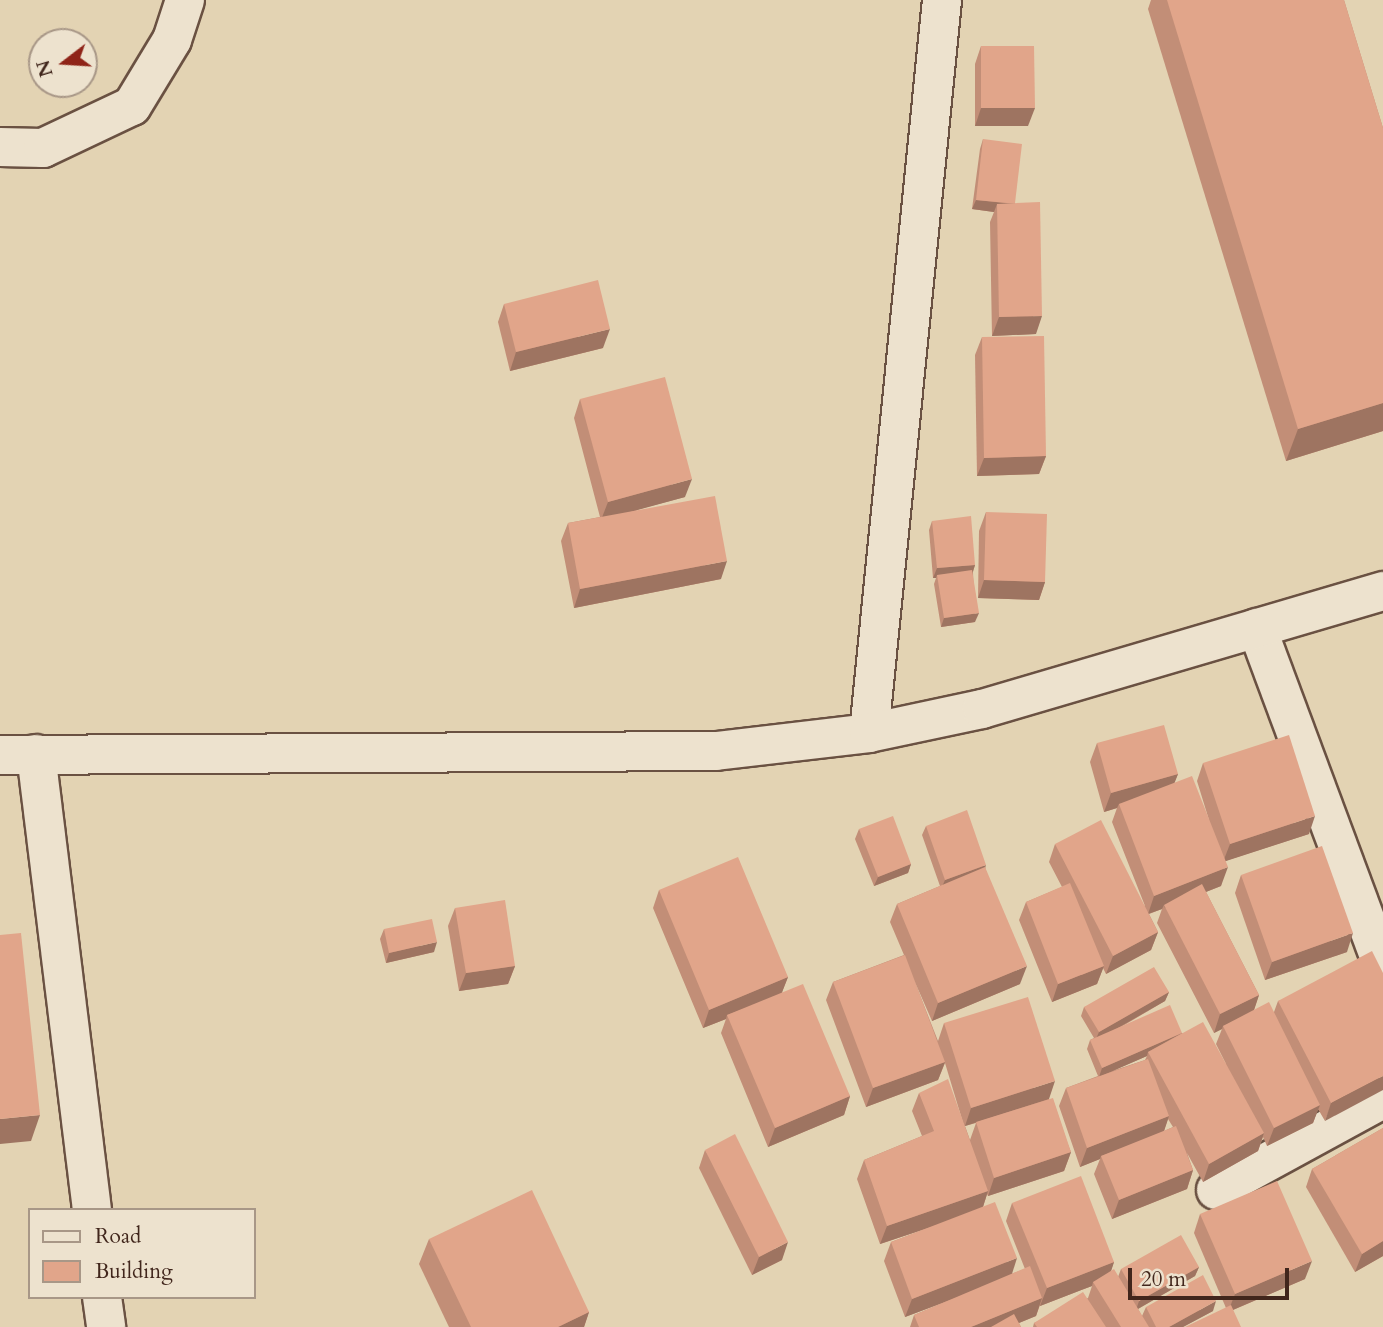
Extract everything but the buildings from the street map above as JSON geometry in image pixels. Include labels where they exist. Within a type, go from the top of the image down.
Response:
[{"type":"street","points":[[0,147],[43,148],[132,106],[172,40],[185,0]]},
{"type":"street","points":[[869,733],[942,0]]},
{"type":"street","points":[[92,1208],[18,755],[716,751],[869,733],[982,709],[1383,591]]},
{"type":"street","points":[[1257,628],[1383,967]]},
{"type":"street","points":[[1216,1190],[1383,1100]]},
{"type":"street","points":[[103,1299],[106,1327]]}]
